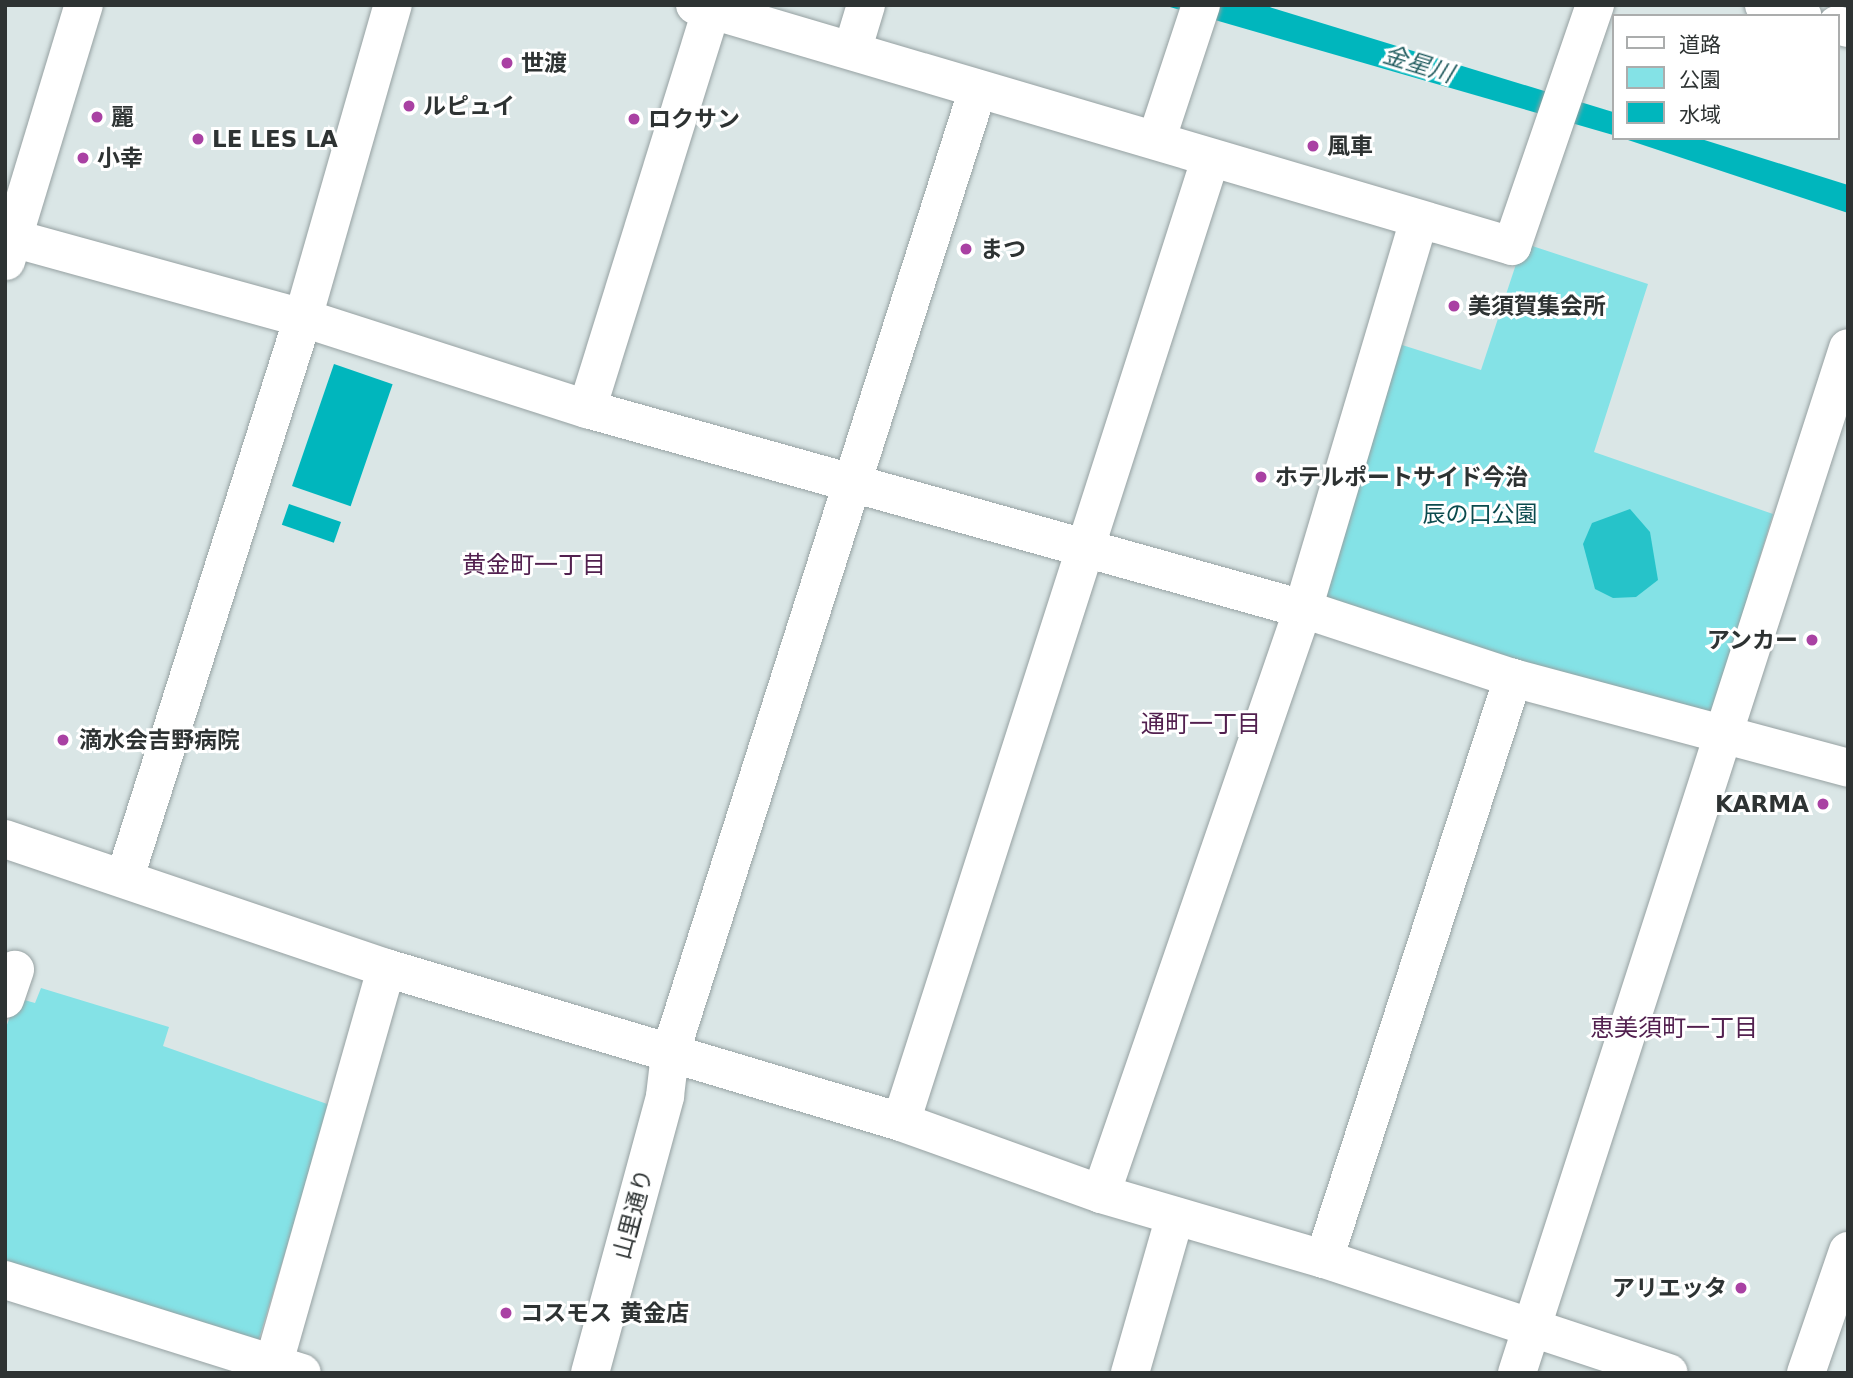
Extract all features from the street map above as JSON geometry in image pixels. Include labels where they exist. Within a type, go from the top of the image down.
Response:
[{"type":"street","points":[[84,5],[8,245],[303,318],[587,409],[1303,609],[1513,678],[1723,730],[1848,768]]},
{"type":"street","points":[[125,877],[303,318],[393,5]]},
{"type":"street","points":[[853,48],[866,5]]},
{"type":"street","points":[[587,409],[703,7],[853,48],[978,89],[1157,138],[1210,160],[1512,246],[1567,77],[1595,5]]},
{"type":"street","points":[[1764,5],[1795,14]]},
{"type":"street","points":[[1157,138],[1197,15]]},
{"type":"street","name":"山里通り","points":[[590,1373],[665,1096],[670,1054],[856,485],[978,89]]},
{"type":"street","points":[[901,1122],[1210,160]]},
{"type":"street","points":[[1101,1194],[1303,609],[1419,221]]},
{"type":"street","points":[[1517,1373],[1848,348]]},
{"type":"street","points":[[1324,1259],[1513,678]]},
{"type":"street","points":[[5,839],[125,877],[386,968],[901,1122],[1101,1194],[1324,1259],[1669,1373]]},
{"type":"street","points":[[5,1280],[282,1370],[386,968]]},
{"type":"street","points":[[1130,1373],[1175,1216]]},
{"type":"street","points":[[1806,1373],[1848,1251]]},
{"type":"green space","name":"辰の口公園","points":[[1523,243],[1648,284],[1594,452],[1773,514],[1711,717],[1318,601],[1399,344],[1481,370]]},
{"type":"green space","points":[[41,988],[169,1027],[163,1046],[330,1105],[258,1342],[5,1267],[5,1030],[17,998],[35,1003]]},
{"type":"shaded area","points":[[1630,509],[1650,532],[1658,580],[1636,597],[1613,598],[1595,589],[1583,544],[1592,523]]},
{"type":"water","name":"金星川","points":[[1163,5],[1263,5],[1612,112],[1612,135]]},
{"type":"water","points":[[1628,140],[1704,140],[1848,185],[1848,213]]},
{"type":"water","points":[[334,364],[393,384],[351,506],[292,486]]},
{"type":"water","points":[[289,504],[341,522],[334,543],[282,525]]},
{"type":"place","name":"世渡","points":[[507,63]]},
{"type":"place","name":"ルピュイ","points":[[409,106]]},
{"type":"place","name":"麗","points":[[97,117]]},
{"type":"place","name":"ロクサン","points":[[634,119]]},
{"type":"place","name":"LE LES LA","points":[[198,139]]},
{"type":"place","name":"風車","points":[[1313,146]]},
{"type":"place","name":"小幸","points":[[83,158]]},
{"type":"place","name":"まつ","points":[[966,249]]},
{"type":"place","name":"美須賀集会所","points":[[1454,306]]},
{"type":"place","name":"ホテルポートサイド今治","points":[[1261,477]]},
{"type":"place","name":"アンカー","points":[[1812,640]]},
{"type":"place","name":"滴水会吉野病院","points":[[63,740]]},
{"type":"place","name":"KARMA","points":[[1823,804]]},
{"type":"place","name":"アリエッタ","points":[[1741,1288]]},
{"type":"place","name":"コスモス 黄金店","points":[[506,1313]]},
{"type":"district","name":"黄金町一丁目","points":[[534,566]]},
{"type":"district","name":"通町一丁目","points":[[1201,725]]},
{"type":"district","name":"恵美須町一丁目","points":[[1674,1029]]}]
